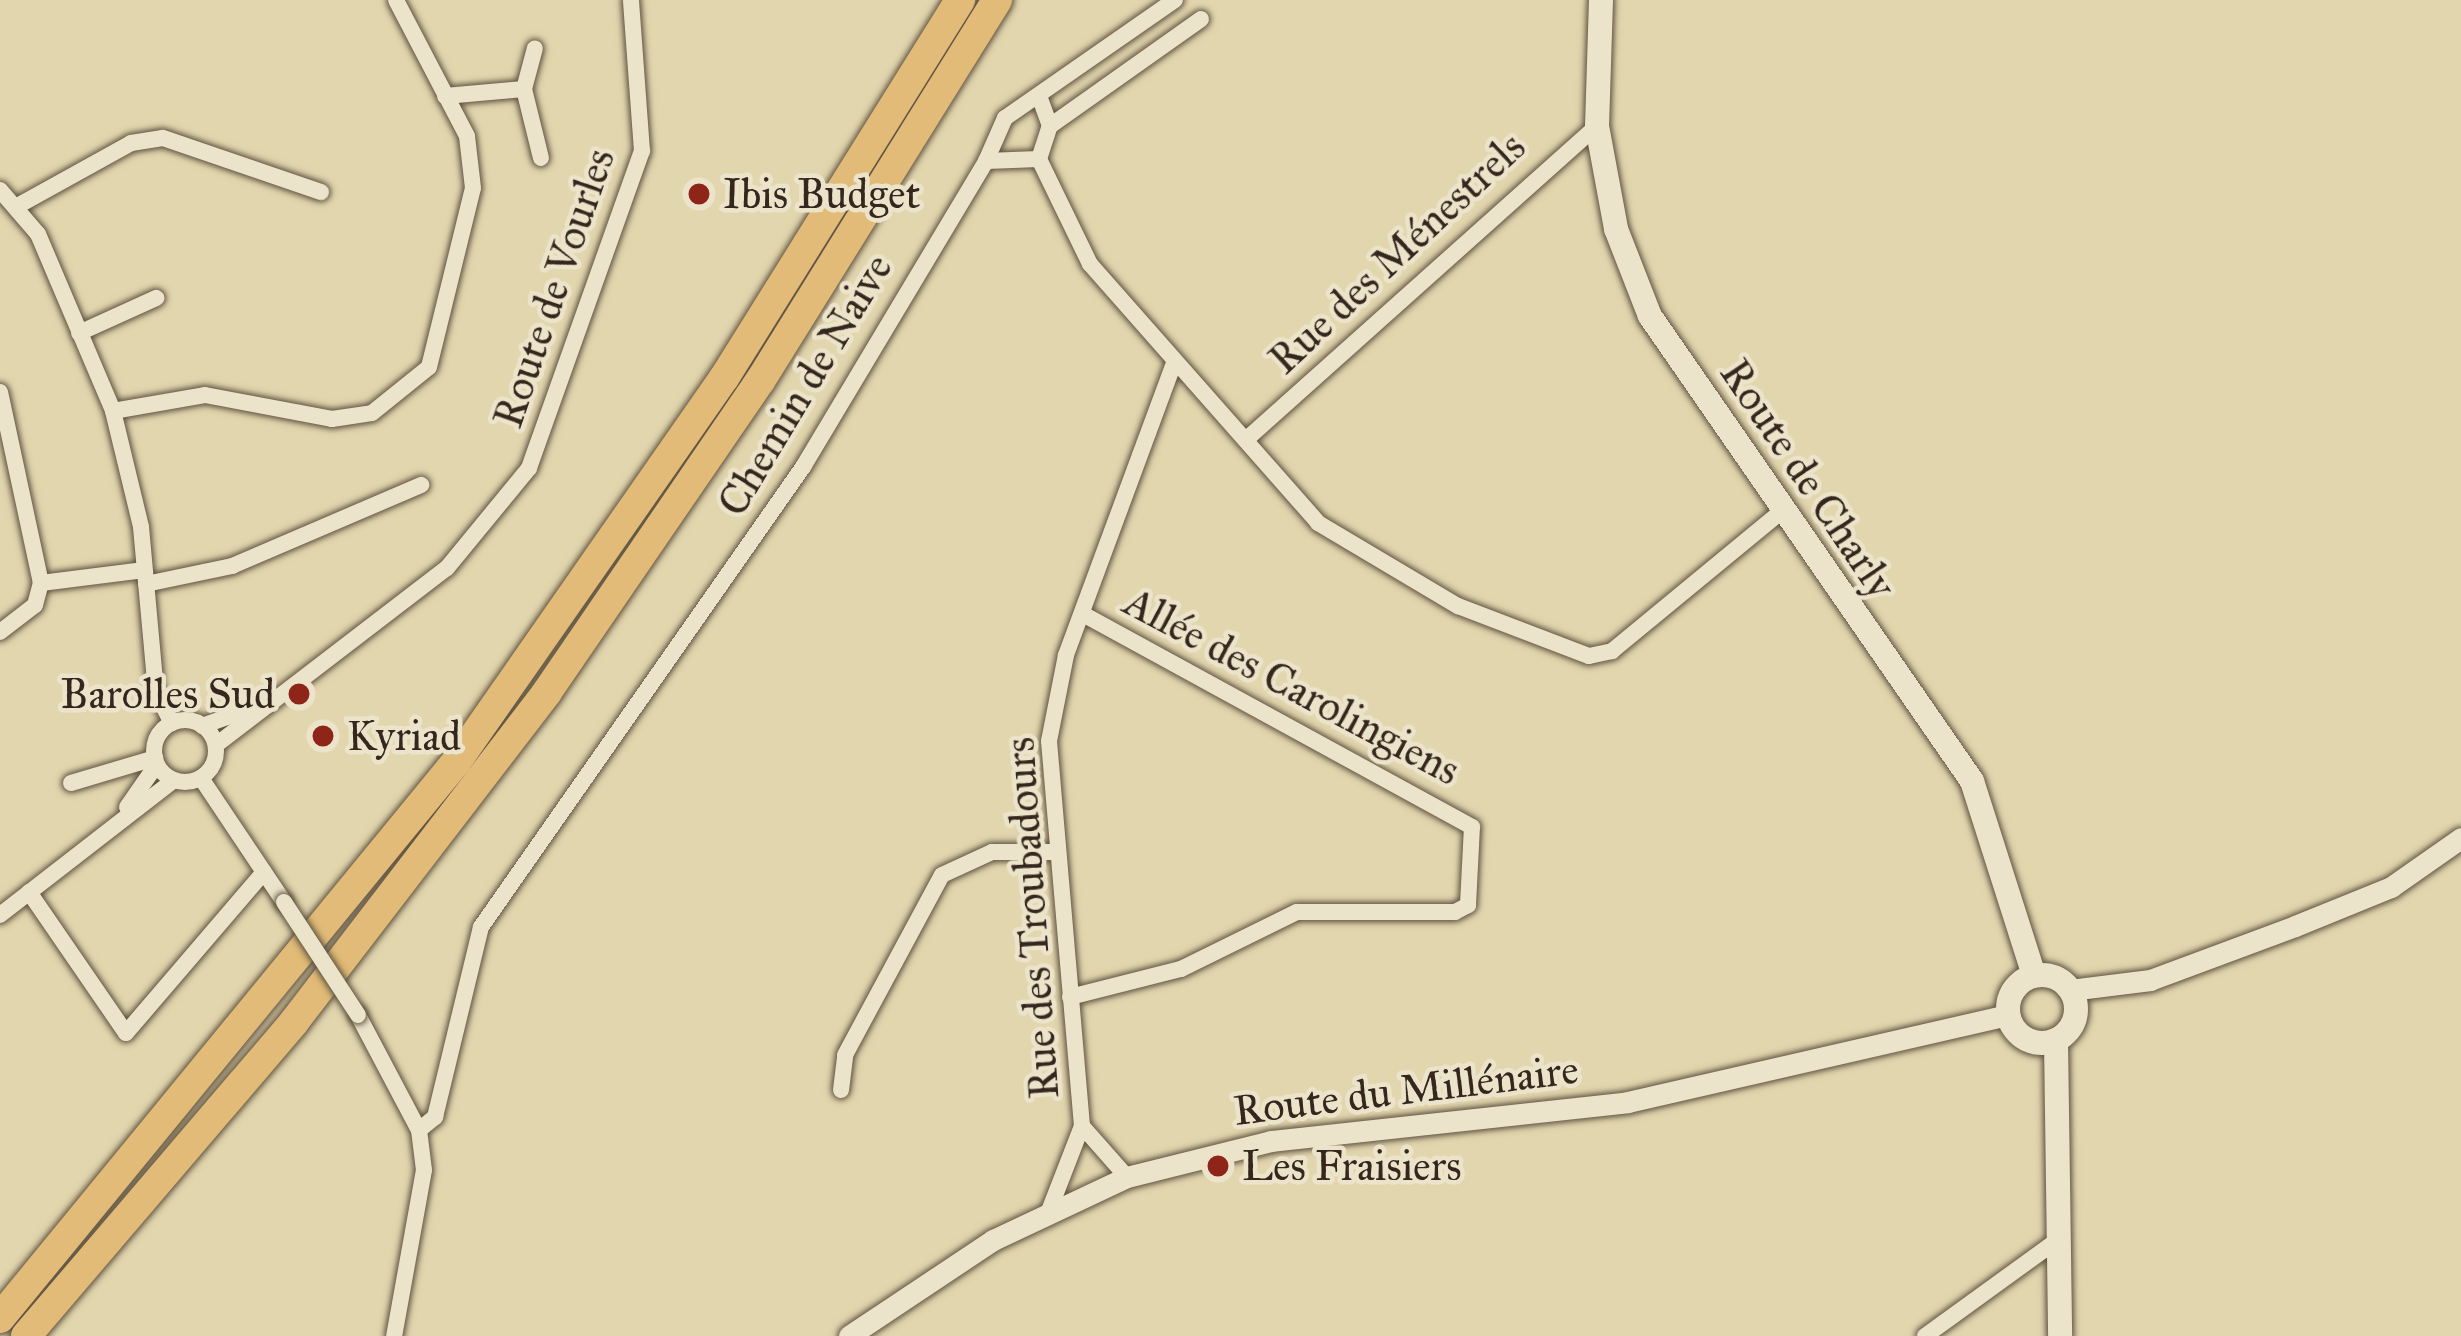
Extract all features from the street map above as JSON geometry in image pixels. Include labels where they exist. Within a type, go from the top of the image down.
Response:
[{"type":"highway","points":[[0,1318],[456,762],[724,378],[960,0]]},
{"type":"highway","points":[[26,1336],[294,1022],[547,692],[760,381],[997,0]]},
{"type":"main road","name":"Route de Charly","points":[[1601,0],[1597,126],[1616,229],[1650,316],[1972,781],[2034,976]]},
{"type":"main road","points":[[2047,1041],[2008,1015],[2011,995],[2034,976],[2070,989],[2076,1012],[2047,1041],[2052,1244],[2060,1336]]},
{"type":"street","points":[[113,411],[206,394],[287,417],[372,413],[429,367],[473,188],[467,136],[396,0]]},
{"type":"street","name":"Route de Vourles","points":[[216,746],[463,552],[550,429],[641,151],[631,0]]},
{"type":"street","name":"Chemin de Naive","points":[[418,1130],[435,1117],[481,927],[803,467],[986,161],[1005,118],[1040,99],[1175,0]]},
{"type":"street","points":[[1201,19],[1050,127],[1039,159],[1090,264],[1174,365],[1249,437],[1318,523],[1382,567],[1589,656],[1629,642],[1783,511]]},
{"type":"street","points":[[535,48],[524,89],[541,158]]},
{"type":"street","points":[[445,96],[524,89]]},
{"type":"street","points":[[1040,99],[1050,127]]},
{"type":"street","name":"Rue des Ménestrels","points":[[1249,437],[1597,126]]},
{"type":"street","points":[[20,204],[131,142],[163,138],[322,192]]},
{"type":"street","points":[[986,161],[1039,159]]},
{"type":"street","points":[[0,190],[20,204],[113,411],[145,577],[156,692],[172,723]]},
{"type":"street","points":[[79,333],[156,298]]},
{"type":"street","name":"Rue des Troubadours","points":[[1049,1211],[1082,1126],[1049,740],[1084,614],[1174,365]]},
{"type":"street","points":[[0,392],[41,583],[35,605],[0,632]]},
{"type":"street","points":[[41,583],[232,566],[421,484]]},
{"type":"street","name":"Allée des Carolingiens","points":[[1070,997],[1181,969],[1298,912],[1455,912],[1468,905],[1472,827],[1084,614]]},
{"type":"street","name":"Route de Vourles","points":[[202,726],[276,700]]},
{"type":"street","points":[[172,723],[202,726],[216,746],[200,778]]},
{"type":"street","points":[[116,822],[156,761],[172,723]]},
{"type":"street","points":[[156,761],[174,780]]},
{"type":"street","points":[[71,783],[156,761]]},
{"type":"street","points":[[200,778],[358,1015],[418,1130],[422,1212],[394,1336]]},
{"type":"street","points":[[0,915],[174,780],[200,778]]},
{"type":"street","points":[[2070,989],[2150,980],[2295,926],[2391,887],[2461,838]]},
{"type":"street","points":[[841,1090],[845,1055],[942,875],[992,852],[1056,852]]},
{"type":"street","points":[[29,892],[126,1033],[264,872]]},
{"type":"street","name":"Route du Millénaire","points":[[849,1336],[1049,1211],[1127,1177],[1271,1141],[1628,1102],[2008,1015]]},
{"type":"street","name":"Rue des Troubadours","points":[[1082,1126],[1127,1177]]},
{"type":"street","points":[[1924,1336],[2052,1244]]},
{"type":"place","name":"Ibis Budget","points":[[699,194]]},
{"type":"place","name":"Barolles Sud","points":[[299,694]]},
{"type":"place","name":"Kyriad","points":[[323,736]]},
{"type":"place","name":"Les Fraisiers","points":[[1218,1166]]}]
